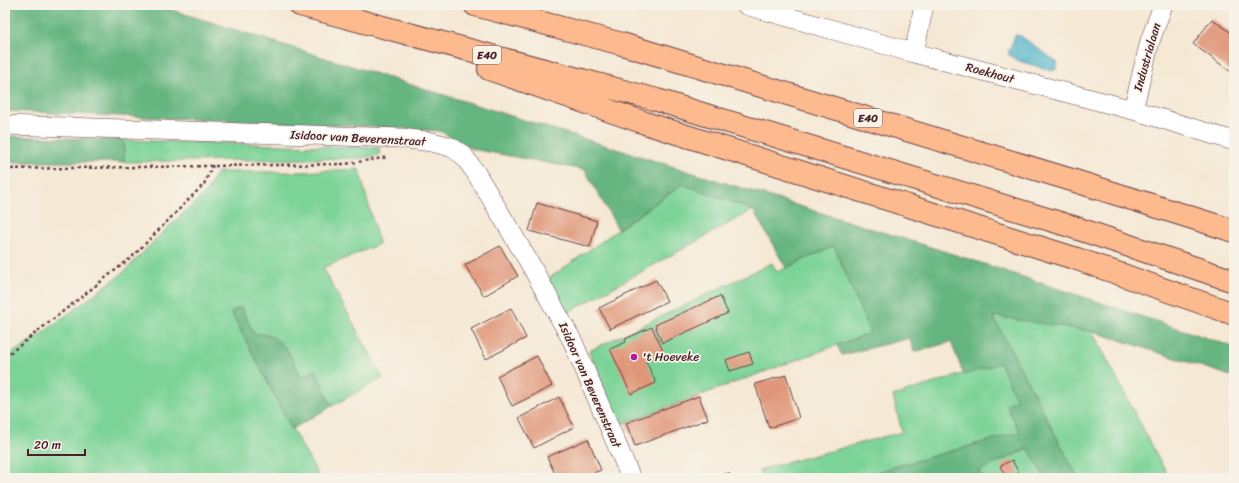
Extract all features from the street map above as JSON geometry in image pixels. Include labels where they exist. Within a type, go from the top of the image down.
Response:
[{"type":"highway","name":"E40","points":[[475,5],[622,44],[1068,179],[1234,231]]},
{"type":"highway","name":"E40","points":[[309,8],[656,100],[1073,228],[1234,281]]},
{"type":"highway","points":[[309,8],[645,123],[1070,257],[1234,314]]},
{"type":"street","name":"Roekhout","points":[[746,5],[914,53],[1133,110],[1234,141]]},
{"type":"street","name":"Industrialaan","points":[[1133,110],[1150,40],[1163,5]]},
{"type":"street","points":[[914,53],[923,9]]},
{"type":"street","name":"Isidoor van Beverenstraat","points":[[5,125],[401,138],[432,142],[452,147],[464,155],[529,262],[573,342],[631,478]]},
{"type":"path","points":[[5,169],[346,164],[375,161],[389,157],[401,138]]},
{"type":"path","points":[[5,357],[132,257],[204,184],[213,165]]},
{"type":"green space","points":[[5,5],[156,5],[975,261],[1234,347],[1234,377],[1092,331],[993,316],[1078,478],[1045,478],[1028,448],[979,471],[983,478],[855,478],[1020,432],[1006,405],[1017,400],[1000,363],[964,375],[951,342],[914,352],[910,338],[842,355],[837,345],[870,333],[834,246],[786,268],[753,210],[683,184],[618,229],[585,170],[472,149],[440,131],[5,111]]},
{"type":"green space","points":[[5,136],[124,140],[124,162],[5,162]]},
{"type":"green space","points":[[124,140],[380,148],[379,155],[362,158],[124,162]]},
{"type":"green space","points":[[359,169],[379,244],[323,268],[383,378],[332,406],[315,371],[301,377],[287,349],[260,334],[254,335],[241,307],[231,312],[292,429],[320,478],[5,478],[5,358],[48,329],[124,272],[159,236],[207,191],[217,172],[299,172]]},
{"type":"green space","points":[[683,184],[753,210],[567,313],[548,279]]},
{"type":"green space","points":[[834,246],[870,333],[619,425],[589,351],[772,263],[777,272]]},
{"type":"green space","points":[[241,307],[254,334],[264,334],[279,341],[289,354],[301,377],[315,370],[332,406],[292,429],[231,312]]},
{"type":"green space","points":[[993,316],[1092,331],[1169,478],[1078,478]]},
{"type":"green space","points":[[1000,362],[1017,400],[1006,405],[1020,432],[855,478],[762,478],[759,470],[902,432],[893,396]]},
{"type":"green space","points":[[1029,448],[1045,478],[983,478],[979,471]]},
{"type":"water","points":[[1015,35],[1021,36],[1058,63],[1056,69],[1052,71],[1016,60],[1008,54]]},
{"type":"building","points":[[1212,19],[1234,35],[1234,74],[1193,44]]},
{"type":"building","points":[[537,203],[597,221],[590,247],[529,231]]},
{"type":"building","points":[[500,246],[518,276],[484,296],[465,265]]},
{"type":"building","points":[[656,280],[667,301],[610,329],[599,308]]},
{"type":"building","points":[[720,296],[728,313],[662,343],[655,325]]},
{"type":"building","points":[[511,308],[526,338],[486,359],[471,329]]},
{"type":"building","name":"'t Hoeveke","points":[[652,327],[664,353],[646,361],[656,383],[631,394],[610,349],[626,342],[625,339]]},
{"type":"building","points":[[749,352],[753,364],[730,371],[726,360]]},
{"type":"building","points":[[537,356],[552,386],[512,406],[497,376]]},
{"type":"building","points":[[786,375],[799,418],[769,428],[755,384]]},
{"type":"building","points":[[699,396],[708,419],[635,446],[626,423]]},
{"type":"building","points":[[559,397],[574,427],[534,448],[519,418]]},
{"type":"building","points":[[588,439],[601,470],[580,478],[557,478],[547,457]]},
{"type":"building","points":[[1012,460],[1019,473],[1010,478],[1006,478],[1000,466]]},
{"type":"building","points":[[729,473],[730,478],[712,478]]},
{"type":"place","name":"'t Hoeveke","points":[[634,357]]}]
